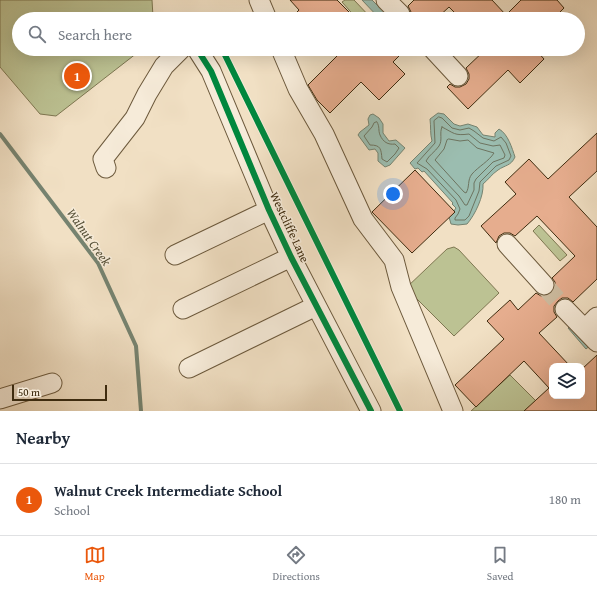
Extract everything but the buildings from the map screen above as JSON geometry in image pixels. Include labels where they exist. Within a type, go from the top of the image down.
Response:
[{"type":"street","points":[[259,0],[264,12]]},
{"type":"street","points":[[386,0],[398,12]]},
{"type":"street","points":[[106,168],[103,159],[135,118],[147,94],[164,66],[174,56]]},
{"type":"street","name":"Westcliffe Lane","points":[[201,56],[211,71],[269,210],[368,410]]},
{"type":"street","points":[[284,56],[298,89],[324,134],[363,219],[394,260],[401,287],[453,411]]},
{"type":"street","points":[[439,56],[458,76]]},
{"type":"street","points":[[175,255],[269,210]]},
{"type":"street","points":[[507,244],[544,285]]},
{"type":"street","points":[[183,309],[292,257]]},
{"type":"street","points":[[189,368],[316,306]]},
{"type":"street","points":[[565,309],[593,329]]},
{"type":"street","points":[[0,399],[52,383]]},
{"type":"green space","points":[[0,0],[152,0],[153,12],[12,12],[12,56],[133,56],[56,116],[40,114],[0,67]]},
{"type":"green space","points":[[345,0],[354,0],[365,12],[351,12],[342,2]]},
{"type":"green space","points":[[539,225],[567,255],[560,261],[533,231]]},
{"type":"green space","points":[[454,247],[459,250],[499,293],[454,336],[406,288],[447,249]]},
{"type":"green space","points":[[510,375],[536,401],[524,411],[471,411]]},
{"type":"water","points":[[362,0],[372,0],[384,12],[373,12]]},
{"type":"water","points":[[438,113],[444,114],[454,124],[460,126],[468,124],[477,127],[483,135],[495,137],[495,133],[499,129],[505,134],[515,157],[512,162],[501,168],[483,184],[482,194],[478,205],[467,224],[451,224],[449,217],[455,212],[454,211],[456,208],[452,204],[453,203],[424,171],[422,172],[418,168],[415,169],[410,163],[432,141],[430,119]]},
{"type":"water","points":[[373,114],[379,118],[383,124],[383,133],[389,141],[396,140],[405,148],[390,165],[385,167],[378,161],[378,153],[375,149],[369,150],[358,135],[369,125],[368,119],[370,115]]},
{"type":"water","points":[[573,323],[592,344],[586,349],[568,328]]},
{"type":"waterway","name":"Walnut Creek","points":[[0,134],[98,263],[136,346],[141,411]]},
{"type":"tunnel","points":[[544,285],[565,309]]},
{"type":"cycle path","points":[[201,56],[211,71],[269,210],[291,257],[371,411]]},
{"type":"cycle path","points":[[225,56],[400,411]]},
{"type":"place","name":"Walnut Creek Intermediate School","points":[[77,76]]}]
